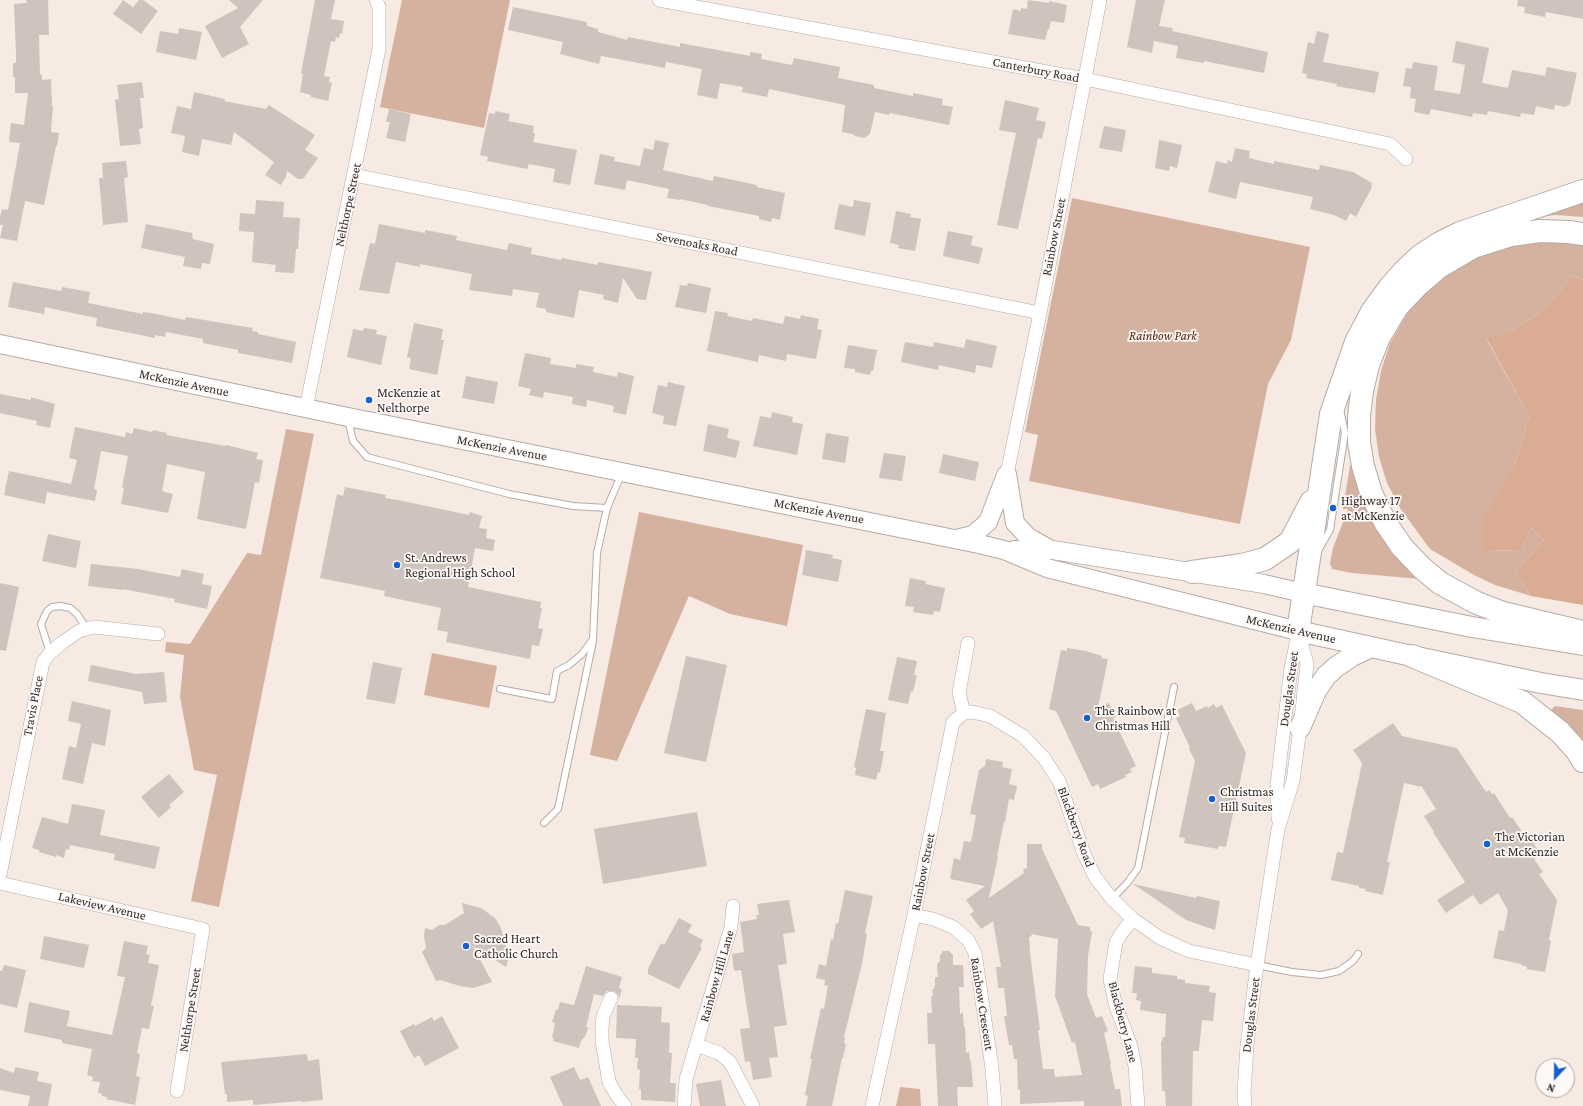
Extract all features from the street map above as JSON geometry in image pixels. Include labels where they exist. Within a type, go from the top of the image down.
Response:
[{"type":"highway","points":[[1298,631],[1318,489],[1331,414],[1356,342],[1373,310],[1390,287],[1420,256],[1440,244],[1460,233],[1583,191]]},
{"type":"highway","points":[[1583,234],[1540,231],[1511,235],[1473,247],[1439,267],[1418,285],[1397,308],[1379,337],[1368,365],[1362,391],[1359,416],[1359,442],[1363,466],[1371,493],[1385,522],[1402,547],[1422,568],[1440,583],[1477,603],[1504,613],[1583,632]]},
{"type":"highway","points":[[1192,572],[1242,565],[1265,559],[1290,542],[1318,489]]},
{"type":"highway","points":[[1412,656],[1522,702],[1560,732],[1577,751],[1583,761]]},
{"type":"main road","name":"McKenzie Avenue","points":[[0,344],[348,417],[956,539],[1004,550],[1047,568],[1298,631],[1541,683],[1583,690]]},
{"type":"main road","points":[[956,539],[972,535],[988,522],[1006,474]]},
{"type":"main road","points":[[1006,474],[1015,523],[1028,537],[1053,550]]},
{"type":"main road","name":"McKenzie Avenue","points":[[1004,550],[1053,550],[1192,572],[1264,584],[1472,626],[1583,645]]},
{"type":"main road","points":[[1300,728],[1316,691],[1326,676],[1352,656],[1371,647]]},
{"type":"street","name":"Nelthorpe Street","points":[[306,408],[379,49],[379,7],[376,0]]},
{"type":"street","name":"Canterbury Road","points":[[659,0],[1085,79],[1390,144],[1406,159]]},
{"type":"street","name":"Rainbow Street","points":[[1006,474],[1040,313],[1100,0]]},
{"type":"street","name":"Sevenoaks Road","points":[[354,175],[1040,313]]},
{"type":"street","points":[[87,628],[94,627],[158,634]]},
{"type":"street","name":"Travis Place","points":[[0,875],[43,662],[50,653],[79,631],[87,628]]},
{"type":"street","name":"Douglas Street","points":[[1245,1106],[1244,1093],[1247,1045],[1257,965],[1278,829],[1294,781],[1300,728],[1307,664],[1298,631]]},
{"type":"street","name":"Douglas Street","points":[[1278,829],[1277,785],[1291,668],[1298,631]]},
{"type":"street","points":[[964,713],[959,693],[968,643]]},
{"type":"street","name":"Blackberry Road","points":[[964,713],[972,712],[990,716],[1023,736],[1044,758],[1059,781],[1084,854],[1092,871],[1112,899],[1133,919],[1160,938],[1189,951],[1257,965]]},
{"type":"street","name":"Rainbow Street","points":[[872,1106],[914,915],[953,722],[964,713]]},
{"type":"street","name":"Lakeview Avenue","points":[[0,883],[203,929]]},
{"type":"street","name":"Rainbow Hill Lane","points":[[684,1106],[686,1079],[731,927],[733,906]]},
{"type":"street","name":"Rainbow Crescent","points":[[914,915],[932,919],[953,927],[968,940],[975,953],[992,1068],[995,1106]]},
{"type":"street","name":"Blackberry Lane","points":[[1133,919],[1123,930],[1116,942],[1110,979],[1116,1007],[1130,1043],[1135,1066],[1138,1106]]},
{"type":"street","name":"Nelthorpe Street","points":[[177,1091],[203,929]]},
{"type":"street","points":[[611,998],[603,1016],[602,1029],[605,1062],[609,1082],[625,1106]]},
{"type":"street","points":[[696,1046],[719,1053],[730,1062],[753,1106]]},
{"type":"lane","points":[[1307,567],[1330,530],[1345,433],[1338,394]]},
{"type":"lane","points":[[348,417],[353,441],[367,458],[509,494],[572,506],[607,508]]},
{"type":"lane","points":[[544,824],[558,809],[593,639],[597,553],[607,508],[623,472]]},
{"type":"lane","points":[[50,653],[41,624],[47,611],[52,607],[61,606],[70,608],[77,614],[87,628]]},
{"type":"lane","points":[[500,689],[552,699],[557,671],[569,665],[582,654],[593,639]]},
{"type":"lane","points":[[1112,899],[1128,882],[1138,868],[1174,687]]},
{"type":"lane","points":[[1257,965],[1292,972],[1326,974],[1339,971],[1358,954]]},
{"type":"green space","points":[[402,0],[510,0],[484,128],[380,107]]},
{"type":"green space","points":[[1583,196],[1583,217],[1555,215],[1509,221]]},
{"type":"green space","name":"Rainbow Park","points":[[1072,198],[1310,247],[1291,340],[1268,384],[1240,524],[1029,481],[1038,435],[1025,432]]},
{"type":"green space","points":[[1517,239],[1583,244],[1583,280],[1572,276],[1543,311],[1512,330],[1487,340],[1529,416],[1517,459],[1504,483],[1484,551],[1522,550],[1531,527],[1544,540],[1516,572],[1531,596],[1495,585],[1474,575],[1430,549],[1400,508],[1387,483],[1379,457],[1375,429],[1376,400],[1381,371],[1390,343],[1415,300],[1439,278],[1475,254]]},
{"type":"green space","points":[[286,429],[314,434],[219,907],[191,901],[217,775],[194,770],[180,697],[184,655],[165,652],[166,642],[190,644],[247,553],[261,555]]},
{"type":"green space","points":[[1350,465],[1354,466],[1420,579],[1352,573],[1332,569],[1330,563],[1333,548],[1348,509],[1343,509]]},
{"type":"green space","points":[[639,512],[803,545],[787,626],[730,614],[689,596],[617,761],[590,755]]},
{"type":"green space","points":[[432,653],[497,666],[489,708],[424,695]]},
{"type":"green space","points":[[1555,706],[1583,710],[1583,748],[1547,714]]},
{"type":"green space","points":[[900,1087],[920,1089],[921,1106],[896,1106]]},
{"type":"shaded area","points":[[1572,276],[1583,280],[1583,605],[1531,596],[1516,572],[1544,540],[1531,527],[1522,550],[1484,551],[1484,518],[1517,459],[1529,416],[1487,339],[1512,330],[1543,311]]},
{"type":"building","points":[[26,0],[48,0],[49,35],[39,35],[40,74],[42,75],[42,80],[51,79],[53,106],[51,132],[59,133],[44,205],[25,201],[17,241],[0,238],[3,225],[0,225],[0,217],[2,209],[8,210],[20,143],[9,142],[11,123],[24,125],[28,93],[15,93],[15,77],[13,77],[13,63],[16,63],[14,4],[27,3]]},
{"type":"building","points":[[123,0],[133,7],[139,0],[143,0],[158,11],[141,34],[113,14]]},
{"type":"building","points":[[229,0],[263,0],[240,27],[249,44],[222,58],[205,26],[238,8]]},
{"type":"building","points":[[315,0],[335,0],[331,19],[344,21],[342,34],[340,33],[339,38],[336,37],[335,42],[331,41],[324,76],[330,77],[329,82],[332,83],[328,101],[311,97],[311,95],[300,92],[303,74],[301,73]]},
{"type":"building","points":[[1028,0],[1049,3],[1049,1],[1067,5],[1064,23],[1051,21],[1045,40],[1008,34],[1013,9],[1021,11],[1021,8],[1027,9]]},
{"type":"building","points":[[1136,0],[1165,0],[1159,26],[1173,28],[1172,31],[1268,52],[1264,73],[1204,61],[1204,63],[1176,58],[1178,46],[1154,41],[1152,53],[1127,47]]},
{"type":"building","points":[[1518,0],[1583,0],[1583,19],[1546,12],[1545,17],[1524,13],[1525,7],[1517,6]]},
{"type":"building","points":[[513,7],[587,22],[587,26],[598,29],[598,32],[627,40],[628,37],[680,47],[680,43],[750,56],[750,52],[762,54],[761,59],[792,65],[794,58],[840,67],[838,78],[874,85],[874,88],[913,96],[913,93],[943,99],[942,105],[953,107],[949,125],[890,113],[889,115],[875,112],[870,134],[864,138],[842,132],[845,105],[769,89],[767,97],[742,92],[743,87],[720,83],[717,99],[697,95],[702,69],[666,62],[665,68],[601,56],[599,64],[560,54],[563,42],[508,30]]},
{"type":"building","points":[[179,28],[202,32],[196,60],[156,52],[160,31],[178,34]]},
{"type":"building","points":[[1317,31],[1329,34],[1323,62],[1379,72],[1375,93],[1336,86],[1337,84],[1306,78],[1307,74],[1302,73],[1308,42],[1314,44]]},
{"type":"building","points":[[1456,41],[1489,48],[1482,83],[1508,88],[1512,70],[1545,76],[1547,67],[1577,73],[1570,104],[1565,107],[1555,105],[1554,110],[1536,106],[1534,115],[1521,113],[1520,117],[1488,111],[1487,115],[1473,113],[1472,117],[1431,109],[1429,115],[1414,112],[1416,99],[1410,98],[1411,87],[1403,86],[1406,68],[1412,69],[1413,62],[1438,66],[1434,90],[1460,94],[1465,65],[1452,62]]},
{"type":"building","points":[[142,82],[144,98],[140,98],[143,128],[139,129],[141,144],[120,146],[115,100],[119,99],[117,85]]},
{"type":"building","points":[[194,92],[225,99],[224,101],[266,109],[269,105],[315,135],[305,150],[318,158],[303,179],[298,179],[287,171],[286,177],[281,185],[265,175],[274,162],[234,132],[231,145],[202,139],[199,156],[182,152],[185,136],[171,133],[177,106],[191,109]]},
{"type":"building","points":[[1005,100],[1039,108],[1036,120],[1046,122],[1042,139],[1038,138],[1018,229],[997,225],[1016,133],[999,130]]},
{"type":"building","points":[[389,109],[411,114],[405,142],[386,138],[390,122],[386,122]]},
{"type":"building","points":[[495,111],[510,114],[508,121],[534,126],[533,133],[535,133],[533,142],[577,150],[570,185],[553,182],[555,169],[529,164],[527,169],[487,161],[488,157],[480,155],[489,113],[495,114]]},
{"type":"building","points":[[1104,126],[1126,130],[1122,152],[1099,148]]},
{"type":"building","points":[[655,140],[669,143],[663,170],[713,181],[714,176],[757,185],[756,187],[785,193],[780,220],[772,218],[771,222],[759,219],[759,216],[680,199],[667,198],[669,189],[627,180],[625,190],[594,184],[600,154],[615,157],[614,161],[640,166],[644,148],[653,150]]},
{"type":"building","points":[[1159,140],[1182,145],[1177,168],[1170,166],[1169,171],[1155,168]]},
{"type":"building","points":[[1235,148],[1250,151],[1249,158],[1274,164],[1274,161],[1319,170],[1320,165],[1353,172],[1372,183],[1372,187],[1356,217],[1350,213],[1346,221],[1334,215],[1310,209],[1313,197],[1240,182],[1236,199],[1208,192],[1216,161],[1227,164],[1228,160],[1232,162]]},
{"type":"building","points":[[126,161],[128,177],[124,178],[128,222],[103,225],[99,178],[103,178],[102,163]]},
{"type":"building","points":[[256,200],[284,202],[283,217],[300,218],[298,249],[296,249],[294,273],[275,272],[276,265],[252,262],[254,232],[239,231],[240,213],[255,214]]},
{"type":"building","points":[[854,200],[871,203],[865,236],[834,229],[839,204],[853,207]]},
{"type":"building","points":[[896,211],[911,214],[910,217],[921,219],[915,251],[898,248],[899,245],[890,243]]},
{"type":"building","points":[[146,224],[192,233],[193,239],[214,244],[210,264],[202,263],[201,269],[183,266],[185,257],[141,248]]},
{"type":"building","points":[[379,224],[425,233],[425,230],[457,236],[456,240],[507,250],[509,243],[532,248],[531,254],[561,260],[562,258],[598,265],[598,262],[652,272],[646,300],[637,299],[623,278],[618,303],[603,299],[604,295],[579,290],[574,318],[546,312],[546,309],[536,307],[539,293],[513,289],[512,296],[469,290],[472,274],[420,264],[420,267],[396,262],[389,294],[359,290],[370,243],[375,244]]},
{"type":"building","points":[[948,231],[973,236],[971,245],[983,248],[979,264],[943,256]]},
{"type":"building","points":[[13,282],[61,291],[62,287],[90,292],[88,303],[143,314],[143,312],[151,313],[185,320],[186,317],[253,328],[252,331],[258,332],[258,334],[296,342],[292,363],[238,353],[238,350],[203,343],[203,339],[166,332],[165,337],[155,335],[155,338],[96,326],[97,318],[45,307],[44,314],[8,307]]},
{"type":"building","points":[[688,283],[711,288],[706,313],[675,307],[680,285],[687,286]]},
{"type":"building","points":[[715,311],[728,313],[727,316],[752,321],[753,318],[783,324],[785,316],[800,319],[801,315],[819,319],[817,329],[822,330],[816,359],[787,354],[786,361],[759,355],[758,362],[707,351]]},
{"type":"building","points":[[414,323],[443,329],[441,340],[444,340],[437,375],[409,369],[411,358],[407,357]]},
{"type":"building","points":[[364,328],[377,330],[376,334],[387,336],[381,365],[347,357],[353,329],[363,331]]},
{"type":"building","points":[[966,339],[997,346],[992,368],[976,365],[975,373],[939,365],[938,370],[901,362],[905,342],[933,347],[934,342],[964,348]]},
{"type":"building","points":[[848,345],[877,350],[873,371],[871,371],[870,375],[855,372],[855,369],[844,368]]},
{"type":"building","points":[[525,353],[551,358],[550,364],[576,368],[576,364],[594,367],[593,372],[617,377],[618,372],[634,376],[626,415],[613,412],[614,406],[587,400],[586,407],[572,404],[573,397],[544,392],[543,398],[529,395],[531,389],[518,386]]},
{"type":"building","points":[[466,376],[498,382],[494,404],[462,398]]},
{"type":"building","points":[[668,382],[685,386],[676,426],[663,424],[664,416],[652,413],[658,385],[667,387]]},
{"type":"building","points":[[0,394],[31,400],[31,397],[55,404],[50,428],[36,425],[37,421],[0,413]]},
{"type":"building","points":[[772,412],[793,417],[792,422],[803,424],[797,455],[753,446],[760,416],[771,418]]},
{"type":"building","points":[[708,424],[729,429],[727,438],[740,441],[736,458],[703,451]]},
{"type":"building","points":[[75,427],[125,437],[126,432],[132,434],[134,428],[152,432],[153,430],[167,433],[166,435],[226,445],[258,453],[256,459],[263,460],[259,483],[255,482],[246,529],[197,519],[205,472],[167,464],[162,491],[173,494],[168,513],[121,504],[124,488],[122,487],[128,456],[101,451],[94,489],[97,490],[95,501],[47,492],[45,504],[4,495],[9,471],[71,484],[77,460],[69,458]]},
{"type":"building","points":[[826,433],[849,437],[845,463],[822,459]]},
{"type":"building","points":[[884,453],[906,456],[902,481],[879,478]]},
{"type":"building","points":[[943,454],[979,462],[975,481],[939,473]]},
{"type":"building","name":"St. Andrews Regional High School","points":[[345,487],[386,495],[385,498],[469,515],[470,512],[482,516],[479,528],[487,529],[486,538],[495,540],[493,551],[475,548],[468,587],[541,602],[540,608],[542,608],[538,628],[543,629],[539,646],[532,645],[530,659],[446,642],[448,632],[437,630],[441,608],[384,596],[385,591],[320,578],[337,494],[343,496]]},
{"type":"building","points":[[48,534],[81,541],[76,568],[42,561]]},
{"type":"building","points":[[806,550],[833,555],[832,558],[842,560],[838,582],[802,575]]},
{"type":"building","points":[[91,564],[138,569],[180,577],[182,569],[204,574],[202,584],[212,586],[207,609],[174,602],[175,599],[123,589],[88,586]]},
{"type":"building","points":[[910,578],[926,581],[925,584],[945,588],[940,612],[934,611],[933,615],[913,612],[914,607],[905,606]]},
{"type":"building","points":[[0,583],[19,587],[6,651],[0,650]]},
{"type":"building","name":"The Rainbow at Christmas Hill","points":[[1067,648],[1086,651],[1102,656],[1101,658],[1108,659],[1098,708],[1109,703],[1116,717],[1113,718],[1136,766],[1130,769],[1132,772],[1125,775],[1126,777],[1100,789],[1098,784],[1092,787],[1056,711],[1049,709],[1061,650],[1067,651]]},
{"type":"building","points":[[686,656],[727,665],[706,762],[664,753]]},
{"type":"building","points":[[897,657],[917,661],[914,675],[917,675],[913,692],[911,691],[908,704],[888,700]]},
{"type":"building","points":[[373,662],[402,668],[395,704],[366,699]]},
{"type":"building","points":[[91,665],[136,674],[164,672],[167,702],[144,704],[142,692],[88,681]]},
{"type":"building","points":[[72,701],[111,710],[105,746],[92,743],[83,784],[62,779],[69,746],[76,748],[81,724],[68,721]]},
{"type":"building","name":"Christmas Hill Suites","points":[[1192,703],[1196,711],[1207,706],[1208,708],[1214,704],[1216,708],[1222,705],[1246,753],[1226,847],[1219,846],[1218,849],[1184,843],[1185,838],[1179,837],[1195,761],[1176,718],[1180,716],[1177,710]]},
{"type":"building","points":[[866,709],[886,713],[880,751],[884,751],[880,773],[878,772],[876,780],[855,775],[856,768],[854,767]]},
{"type":"building","name":"The Victorian at McKenzie","points":[[1393,723],[1402,736],[1457,748],[1486,792],[1489,790],[1492,794],[1494,793],[1510,818],[1512,817],[1525,836],[1528,834],[1541,855],[1534,859],[1543,872],[1539,874],[1557,900],[1549,940],[1551,941],[1545,972],[1527,969],[1527,967],[1521,964],[1493,958],[1499,930],[1504,931],[1508,910],[1498,893],[1480,905],[1473,895],[1446,913],[1437,900],[1465,882],[1424,816],[1436,809],[1422,787],[1404,783],[1387,862],[1390,862],[1383,895],[1365,891],[1366,889],[1359,888],[1359,886],[1331,880],[1337,852],[1343,853],[1362,763],[1353,750]]},
{"type":"building","points":[[986,759],[1003,762],[1002,767],[1012,769],[1009,784],[1017,786],[1014,800],[1009,799],[989,898],[1024,873],[1023,869],[1027,868],[1027,844],[1042,844],[1042,849],[1078,925],[1090,927],[1090,931],[1092,932],[1088,956],[1087,994],[1096,1018],[1102,1016],[1108,1031],[1104,1033],[1115,1089],[1120,1089],[1122,1106],[1084,1106],[1084,1101],[1020,1104],[1017,1059],[1014,1059],[1012,1045],[1009,1045],[1004,1016],[1007,1016],[1004,988],[998,988],[996,967],[1001,967],[993,921],[981,929],[970,914],[974,911],[966,900],[985,886],[950,879],[954,858],[960,860],[964,841],[971,842],[976,815],[970,814],[979,770],[985,766]],"holes":[[[1031,934],[1058,939],[1055,996],[1072,1043],[1075,1042],[1082,1075],[1055,1077],[1054,1069],[1043,1069],[1029,937],[1032,936]]]},
{"type":"building","points":[[169,774],[184,792],[169,805],[171,807],[159,818],[141,797]]},
{"type":"building","points":[[72,804],[105,810],[100,835],[160,847],[155,869],[114,860],[115,854],[70,845],[69,850],[66,849],[64,858],[39,852],[39,850],[32,848],[42,817],[68,824]]},
{"type":"building","points":[[697,812],[707,866],[603,884],[594,829]]},
{"type":"building","points":[[1133,884],[1196,898],[1197,896],[1220,901],[1215,930],[1186,920]]},
{"type":"building","points":[[845,890],[873,896],[865,933],[867,934],[862,964],[844,1037],[844,1043],[846,1044],[832,1106],[806,1106],[808,1096],[805,1095],[812,1059],[810,1059],[821,1008],[824,1009],[828,986],[824,985],[825,980],[816,978],[819,964],[826,966],[831,939],[833,940],[836,923],[838,924]]},
{"type":"building","points":[[789,900],[795,932],[783,934],[787,964],[778,965],[787,1025],[774,1027],[778,1057],[769,1058],[772,1077],[753,1080],[750,1061],[745,1062],[740,1029],[750,1028],[741,970],[734,971],[732,954],[744,952],[740,922],[757,919],[756,915],[759,915],[757,904]]},
{"type":"building","name":"Sacred Heart Catholic Church","points":[[462,903],[481,908],[495,918],[501,928],[506,947],[512,948],[506,967],[473,946],[492,982],[473,988],[440,980],[436,981],[422,952],[426,948],[424,936],[425,928],[432,930],[439,925],[445,925],[464,913]]},
{"type":"building","points":[[679,918],[692,925],[688,932],[703,940],[700,947],[702,948],[679,989],[648,974],[648,969],[661,943],[664,945]]},
{"type":"building","points":[[44,936],[89,945],[84,968],[40,959]]},
{"type":"building","points":[[124,941],[148,946],[146,954],[150,955],[148,963],[159,965],[151,1006],[154,1006],[149,1029],[142,1028],[137,1053],[140,1054],[136,1076],[140,1077],[135,1105],[106,1099],[107,1097],[102,1096],[101,1093],[98,1093],[100,1082],[92,1081],[93,1077],[87,1075],[92,1049],[62,1043],[62,1040],[24,1032],[29,1002],[70,1011],[67,1026],[112,1035],[125,977],[117,976]]},
{"type":"building","points":[[943,951],[949,951],[953,955],[953,965],[963,965],[964,987],[959,987],[960,1014],[963,1013],[966,1053],[969,1052],[971,1061],[973,1087],[957,1087],[958,1106],[938,1106],[935,1044],[928,1044],[927,1013],[932,1013],[932,989],[934,989],[935,977],[938,977],[937,964],[940,961],[940,955]]},
{"type":"building","points":[[4,965],[26,970],[17,1008],[0,1004],[0,971],[2,971]]},
{"type":"building","points":[[586,966],[622,977],[619,988],[622,989],[619,999],[618,994],[614,991],[607,991],[603,996],[594,994],[586,1027],[588,1027],[586,1035],[581,1041],[579,1048],[553,1041],[554,1038],[552,1038],[555,1023],[552,1022],[560,1002],[574,1005]]},
{"type":"building","points":[[1135,966],[1152,968],[1152,973],[1177,976],[1177,979],[1185,980],[1185,983],[1210,986],[1209,992],[1216,993],[1213,1021],[1202,1020],[1199,1051],[1193,1051],[1192,1106],[1166,1106],[1165,1091],[1162,1091],[1161,1041],[1163,1037],[1165,1037],[1166,1014],[1140,1010],[1141,1001],[1136,1000],[1137,993],[1132,993]]},
{"type":"building","points":[[617,1005],[662,1007],[661,1022],[670,1023],[669,1053],[672,1053],[670,1083],[676,1083],[675,1102],[641,1100],[641,1089],[639,1089],[640,1070],[637,1069],[638,1058],[635,1058],[636,1039],[616,1038]]},
{"type":"building","points":[[442,1016],[459,1048],[425,1066],[419,1055],[414,1058],[400,1031],[414,1024],[415,1026],[432,1017],[434,1021]]},
{"type":"building","points":[[307,1054],[308,1061],[319,1059],[323,1100],[253,1105],[253,1100],[227,1102],[221,1062]]},
{"type":"building","points":[[15,1067],[39,1072],[37,1081],[52,1084],[48,1106],[28,1106],[30,1096],[0,1090],[0,1068],[14,1073]]},
{"type":"building","points":[[574,1067],[580,1080],[588,1077],[601,1106],[563,1106],[550,1077]]},
{"type":"building","points":[[721,1080],[726,1106],[700,1106],[696,1084]]},
{"type":"place","name":"McKenzie at Nelthorpe","points":[[369,400]]},
{"type":"place","name":"Highway 17 at McKenzie","points":[[1333,508]]},
{"type":"place","name":"St. Andrews Regional High School","points":[[397,565]]},
{"type":"place","name":"The Rainbow at Christmas Hill","points":[[1087,718]]},
{"type":"place","name":"Christmas Hill Suites","points":[[1212,799]]},
{"type":"place","name":"The Victorian at McKenzie","points":[[1487,844]]},
{"type":"place","name":"Sacred Heart Catholic Church","points":[[466,946]]}]
